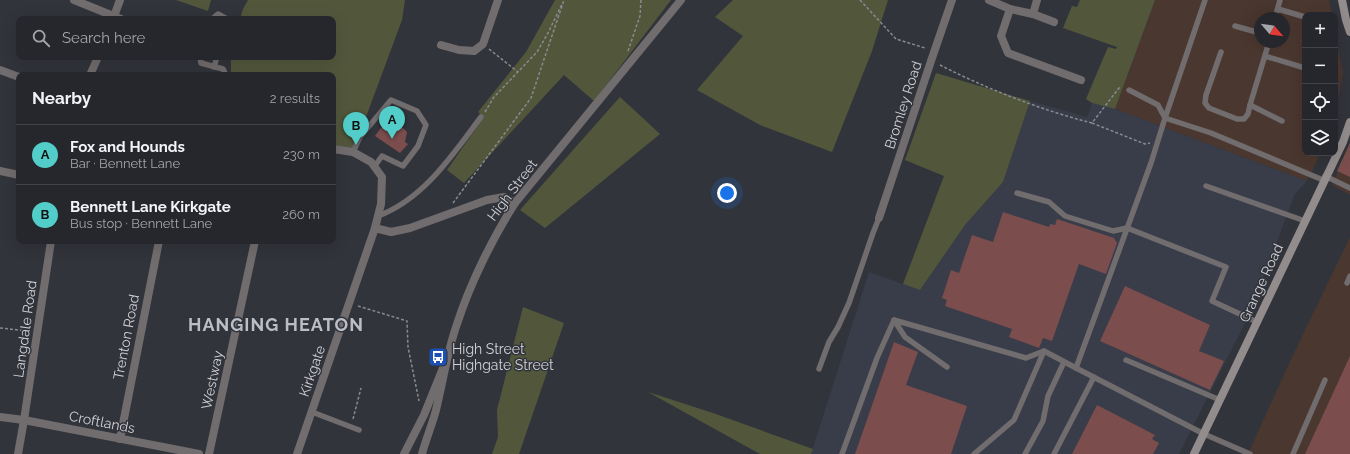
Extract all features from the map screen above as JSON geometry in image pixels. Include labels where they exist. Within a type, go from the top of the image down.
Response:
[{"type":"main road","points":[[1342,0],[1350,32]]},
{"type":"main road","name":"Grange Road","points":[[1194,454],[1324,178],[1343,142],[1350,122]]},
{"type":"street","points":[[74,0],[111,16]]},
{"type":"street","points":[[116,16],[120,0]]},
{"type":"street","points":[[441,45],[459,50],[474,51],[483,44],[498,0]]},
{"type":"street","name":"High Street","points":[[422,454],[426,437],[436,412],[447,360],[457,324],[471,287],[500,226],[515,203],[682,0]]},
{"type":"street","name":"Bromley Road","points":[[879,218],[952,0]]},
{"type":"street","points":[[989,0],[1010,9],[1032,14],[1054,22]]},
{"type":"street","points":[[1032,14],[1037,0]]},
{"type":"street","points":[[1010,9],[1001,36],[1008,53],[1082,83]]},
{"type":"street","points":[[91,72],[97,60]]},
{"type":"street","points":[[0,70],[16,76]]},
{"type":"street","points":[[336,149],[353,152],[370,162],[374,167]]},
{"type":"street","name":"Kirkgate","points":[[297,454],[375,228],[381,204],[382,177],[374,167]]},
{"type":"street","points":[[0,172],[16,175]]},
{"type":"street","points":[[375,228],[391,232],[410,228],[487,200],[504,197],[515,203]]},
{"type":"street","name":"Langdale Road","points":[[18,454],[51,244]]},
{"type":"street","name":"Trenton Road","points":[[120,439],[157,244]]},
{"type":"street","name":"Westway","points":[[209,454],[254,244]]},
{"type":"street","points":[[404,454],[424,415],[447,360]]},
{"type":"street","name":"Croftlands","points":[[0,417],[24,420],[199,454]]},
{"type":"lane","points":[[1076,368],[1151,163],[1158,138],[1205,0]]},
{"type":"lane","points":[[1277,12],[1280,0]]},
{"type":"lane","points":[[1278,9],[1302,16]]},
{"type":"lane","points":[[1235,26],[1254,31]]},
{"type":"lane","points":[[1222,52],[1206,95],[1205,103],[1208,108],[1237,119],[1244,119],[1248,114],[1267,48]]},
{"type":"lane","points":[[1265,56],[1302,67]]},
{"type":"lane","points":[[201,60],[201,62],[223,69],[224,72]]},
{"type":"lane","points":[[214,67],[216,60]]},
{"type":"lane","points":[[1129,90],[1158,105],[1165,118],[1211,133],[1350,188]]},
{"type":"lane","points":[[353,152],[360,137],[391,100],[417,111],[426,125],[418,146],[403,166],[382,156],[374,167]]},
{"type":"lane","points":[[1250,105],[1282,120]]},
{"type":"lane","points":[[378,216],[392,210],[409,198],[439,172],[481,117]]},
{"type":"lane","points":[[1206,186],[1305,221]]},
{"type":"lane","points":[[1017,193],[1049,202],[1065,216],[1113,231],[1127,228],[1226,268],[1212,301],[1257,322]]},
{"type":"lane","points":[[819,369],[829,342],[849,303],[879,218]]},
{"type":"lane","points":[[1347,283],[1350,276]]},
{"type":"lane","points":[[894,320],[1026,358],[1044,351]]},
{"type":"lane","points":[[894,320],[905,337],[947,367]]},
{"type":"lane","points":[[842,454],[877,358],[894,320]]},
{"type":"lane","points":[[1044,351],[1204,434],[1250,454]]},
{"type":"lane","points":[[974,454],[1014,420],[1044,351]]},
{"type":"lane","points":[[1126,360],[1220,400]]},
{"type":"lane","points":[[1025,454],[1043,421],[1048,396],[1064,362]]},
{"type":"lane","points":[[1054,454],[1094,377]]},
{"type":"lane","points":[[1292,454],[1325,380]]},
{"type":"lane","points":[[312,412],[359,430]]},
{"type":"path","points":[[481,117],[494,97],[537,52],[564,0]]},
{"type":"path","points":[[453,203],[532,98],[564,0]]},
{"type":"path","points":[[626,56],[640,16],[641,0]]},
{"type":"path","points":[[860,0],[896,39],[934,50]]},
{"type":"path","points":[[483,44],[518,72]]},
{"type":"path","points":[[931,61],[970,80],[1069,117],[1092,123],[1145,144],[1158,138]]},
{"type":"path","points":[[1092,123],[1119,88],[1129,90]]},
{"type":"path","points":[[349,304],[407,321],[408,347],[419,400]]},
{"type":"path","points":[[0,328],[38,332]]},
{"type":"path","points":[[351,426],[361,388]]},
{"type":"shaded area","points":[[1155,0],[1329,0],[1331,12],[1302,12],[1302,156],[1320,156],[1307,181],[1115,109]]},
{"type":"shaded area","points":[[1338,47],[1343,73],[1338,98]]},
{"type":"shaded area","points":[[1030,101],[1087,117],[1092,103],[1115,109],[1307,181],[1295,194],[1250,313],[1179,454],[811,454],[869,272],[920,290],[965,225],[1003,182]]},
{"type":"shaded area","points":[[1350,145],[1350,195],[1332,185]]},
{"type":"shaded area","points":[[1350,237],[1350,454],[1248,454],[1292,357]]},
{"type":"green space","points":[[176,0],[211,0],[208,11]]},
{"type":"green space","points":[[248,0],[405,0],[402,20],[353,152],[336,149],[336,72],[231,72],[231,60],[336,60],[336,16],[241,16]]},
{"type":"green space","points":[[555,0],[671,0],[594,101],[564,75],[464,183],[447,170],[484,117],[478,112],[526,52]]},
{"type":"green space","points":[[733,0],[888,0],[872,51],[832,152],[760,125],[697,90],[743,36],[715,17]]},
{"type":"green space","points":[[1080,0],[1155,0],[1115,109],[1092,103],[1086,99],[1108,47],[1116,49],[1117,47],[1063,28],[1072,6],[1077,7]]},
{"type":"green space","points":[[936,73],[1030,101],[1003,182],[965,225],[920,290],[903,284],[944,176],[905,160]]},
{"type":"green space","points":[[620,97],[660,134],[545,228],[520,210]]},
{"type":"green space","points":[[523,307],[564,323],[519,454],[492,454],[498,437],[497,410]]},
{"type":"green space","points":[[648,392],[713,413],[813,449],[811,454],[760,454]]},
{"type":"building","points":[[386,121],[390,122],[394,128],[397,125],[401,126],[407,132],[405,142],[408,144],[400,153],[375,136]]},
{"type":"building","points":[[1350,143],[1350,177],[1337,171]]},
{"type":"building","points":[[1003,212],[1049,227],[1050,224],[1055,225],[1057,219],[1114,238],[1117,243],[1106,274],[1079,264],[1052,341],[1043,338],[1039,348],[1009,337],[1012,329],[945,306],[947,300],[942,298],[951,270],[959,273],[972,235],[993,242]]},
{"type":"building","points":[[1125,286],[1210,325],[1199,351],[1224,361],[1210,390],[1100,341]]},
{"type":"building","points":[[894,342],[918,352],[906,385],[967,406],[951,454],[855,454]]},
{"type":"building","points":[[1350,356],[1350,454],[1305,454]]},
{"type":"building","points":[[1097,405],[1155,435],[1152,439],[1159,443],[1153,454],[1072,454]]},
{"type":"place","name":"Fox and Hounds","points":[[392,139]]},
{"type":"place","name":"Bennett Lane Kirkgate","points":[[356,145]]},
{"type":"place","name":"High Street Highgate Street","points":[[438,357]]},
{"type":"district","name":"HANGING HEATON","points":[[276,325]]}]
